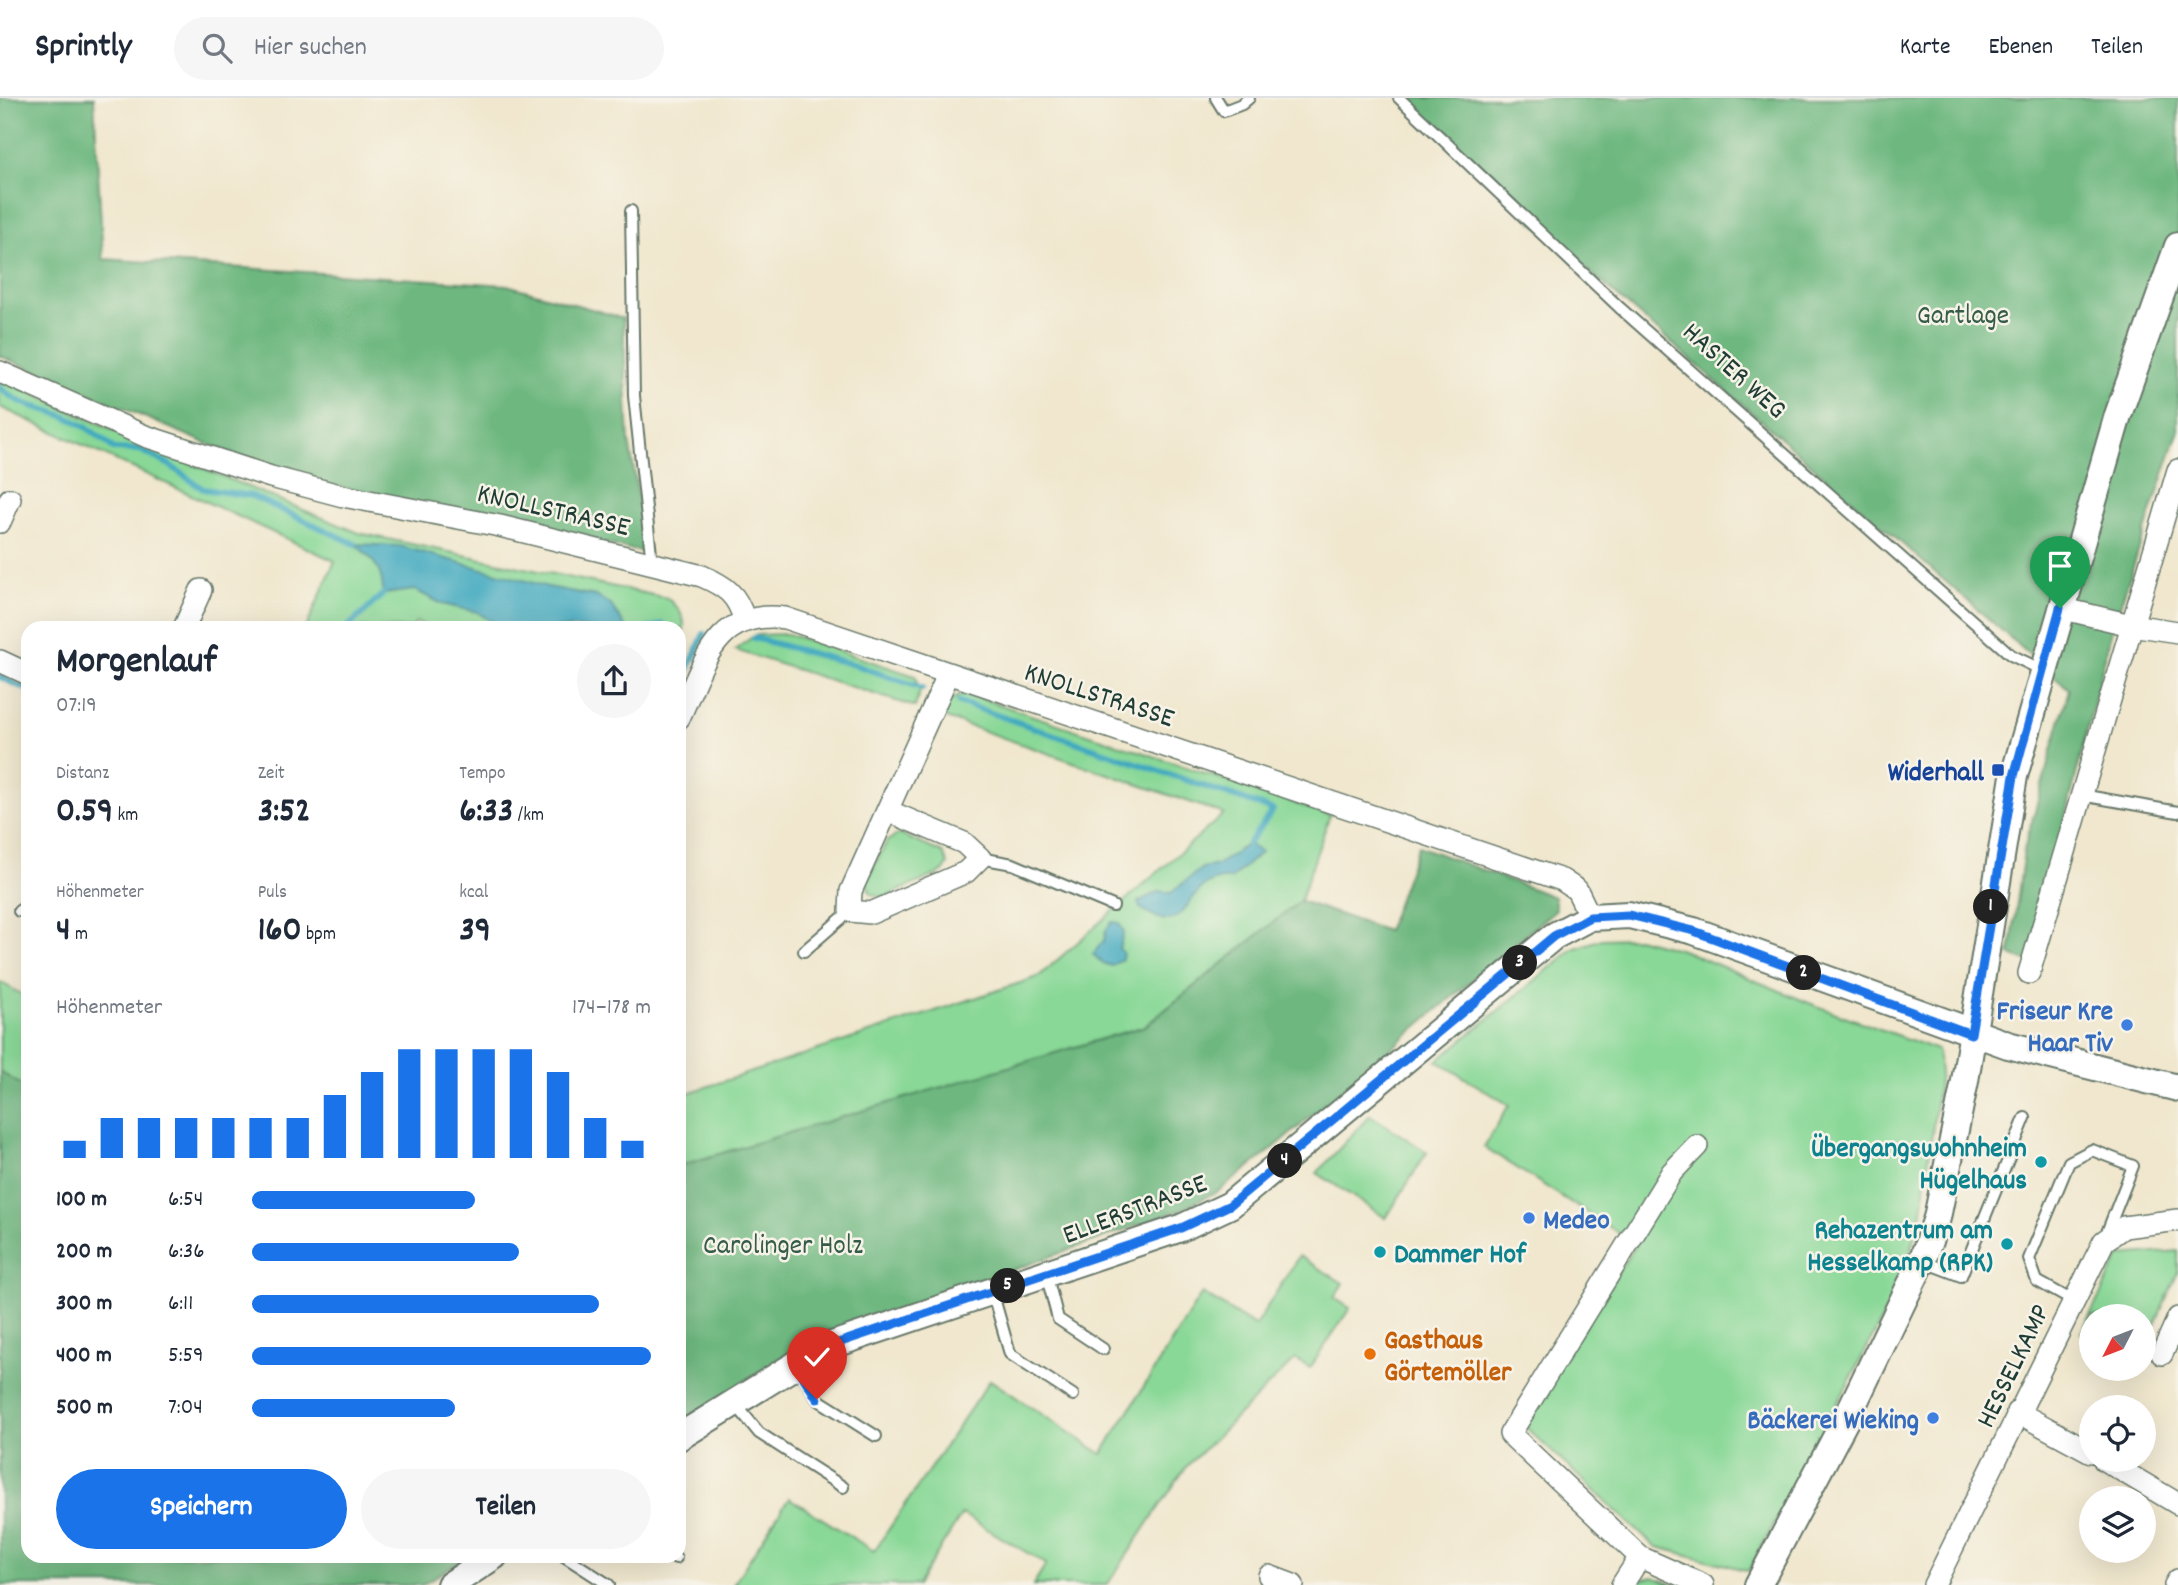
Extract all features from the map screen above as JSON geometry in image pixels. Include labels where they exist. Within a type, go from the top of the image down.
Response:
[{"type":"street","points":[[1758,1585],[1850,1410],[1922,1261],[1937,1218],[2014,776],[2060,608],[2118,415],[2178,246]]},
{"type":"street","name":"KNOLLSTRASSE","points":[[0,372],[145,436],[271,477],[343,496],[500,526],[702,576],[722,585],[738,599],[744,619],[765,615],[785,618],[1562,880],[1577,890],[1590,917]]},
{"type":"street","points":[[2029,974],[2178,470]]},
{"type":"street","points":[[0,522],[10,499]]},
{"type":"street","points":[[187,621],[201,590]]},
{"type":"street","points":[[2060,608],[2131,625],[2178,632]]},
{"type":"street","points":[[686,703],[709,653],[722,635],[744,619]]},
{"type":"street","points":[[0,661],[21,671]]},
{"type":"street","points":[[888,811],[964,843],[980,858],[966,872],[883,908],[871,912],[850,911],[851,891],[948,675]]},
{"type":"street","points":[[1590,917],[1629,915],[1694,931],[1971,1034],[2034,1053],[2178,1088]]},
{"type":"street","name":"ELLERSTRASSE","points":[[686,1433],[823,1348],[1181,1228],[1230,1205],[1554,936],[1590,917]]},
{"type":"street","points":[[1697,1146],[1672,1172],[1510,1434],[1640,1557],[1703,1585]]},
{"type":"street","points":[[2104,1241],[2124,1227],[2178,1220]]},
{"type":"street","name":"HESSELKAMP","points":[[1934,1585],[1975,1507],[2017,1412],[2104,1241]]},
{"type":"street","points":[[2162,1354],[2178,1318]]},
{"type":"street","points":[[2017,1412],[2079,1446]]},
{"type":"street","points":[[2124,1472],[2178,1504]]},
{"type":"street","points":[[1622,1585],[1640,1557]]},
{"type":"street","points":[[450,1585],[483,1563]]},
{"type":"street","points":[[1269,1576],[1293,1585]]},
{"type":"street","points":[[2175,1585],[2178,1580]]},
{"type":"lane","points":[[1216,98],[1224,111],[1250,98]]},
{"type":"lane","name":"HASTER WEG","points":[[1399,98],[1620,308],[1830,496],[2011,655],[2044,671]]},
{"type":"lane","points":[[631,211],[634,396],[652,564]]},
{"type":"lane","points":[[2081,795],[2178,811]]},
{"type":"lane","points":[[980,858],[1013,864],[1113,905]]},
{"type":"lane","points":[[804,951],[850,911]]},
{"type":"lane","points":[[1922,1261],[1961,1276],[2025,1118]]},
{"type":"lane","points":[[2073,1301],[2038,1281],[2029,1259],[2069,1162],[2092,1150],[2133,1166],[2104,1241]]},
{"type":"lane","points":[[1046,1273],[1058,1319],[1103,1349]]},
{"type":"lane","points":[[992,1291],[1010,1354],[1073,1395]]},
{"type":"lane","points":[[795,1363],[817,1399],[876,1436]]},
{"type":"lane","points":[[734,1402],[759,1433],[844,1487]]},
{"type":"lane","points":[[575,1563],[609,1585]]},
{"type":"green space","points":[[0,98],[94,98],[103,259],[507,285],[623,318],[629,442],[648,553],[279,474],[0,356]]},
{"type":"green space","name":"Gartlage","points":[[1406,98],[2178,98],[2178,432],[2111,633],[2030,962],[2010,955],[2024,850],[2069,689],[1528,218]]},
{"type":"green space","points":[[0,379],[142,443],[359,533],[667,598],[681,613],[683,621],[309,621],[335,561],[0,407]]},
{"type":"green space","points":[[788,634],[915,676],[920,691],[915,707],[735,650],[755,635]]},
{"type":"green space","points":[[965,693],[1330,815],[1300,901],[1145,1026],[686,1164],[686,1094],[1038,977],[1224,814],[940,716],[947,702]]},
{"type":"green space","points":[[899,834],[943,853],[948,864],[943,872],[884,897],[871,894],[866,882],[887,841]]},
{"type":"green space","name":"Carolinger Holz","points":[[1418,846],[1554,897],[1556,909],[1269,1152],[1220,1190],[1180,1210],[799,1347],[686,1419],[686,1164],[1145,1026],[1300,901],[1387,931]]},
{"type":"green space","points":[[1637,938],[1682,950],[1809,1003],[1937,1050],[1940,1072],[1922,1212],[1909,1257],[1888,1308],[1749,1571],[1654,1546],[1522,1424],[1636,1244],[1484,1147],[1509,1105],[1437,1061],[1573,949],[1602,939]]},
{"type":"green space","points":[[0,982],[21,994],[21,1085],[0,1072]]},
{"type":"green space","points":[[0,1072],[21,1085],[21,1563],[457,1563],[422,1585],[0,1585]]},
{"type":"green space","points":[[1370,1115],[1427,1152],[1386,1218],[1317,1173]]},
{"type":"green space","points":[[2178,1251],[2178,1272],[2156,1322],[2156,1304],[2096,1304],[2120,1256]]},
{"type":"green space","points":[[1299,1256],[1343,1283],[1334,1298],[1350,1308],[1310,1368],[1295,1359],[1186,1467],[1107,1585],[1033,1585],[1046,1564],[962,1514],[917,1585],[733,1585],[789,1498],[874,1551],[990,1380],[1102,1454],[1202,1293],[1255,1326]]},
{"type":"green space","points":[[1653,1577],[1674,1585],[1629,1585],[1631,1582]]},
{"type":"water","points":[[355,544],[400,546],[548,587],[596,596],[611,605],[621,621],[490,621],[477,612],[442,604],[415,590],[383,594],[379,571]]},
{"type":"water","points":[[1248,844],[1261,852],[1231,879],[1207,884],[1181,914],[1165,920],[1140,908],[1138,902],[1159,891],[1171,893],[1202,868],[1217,865]]},
{"type":"water","points":[[1112,922],[1119,923],[1124,932],[1119,948],[1123,953],[1122,959],[1112,966],[1102,963],[1093,954],[1104,940],[1106,930]]},
{"type":"waterway","points":[[0,388],[24,403],[78,423],[114,449],[140,450],[168,464],[203,489],[252,496],[355,544]]},
{"type":"waterway","points":[[354,621],[383,594]]},
{"type":"waterway","points":[[686,674],[704,634]]},
{"type":"waterway","points":[[754,638],[855,665],[922,688]]},
{"type":"waterway","points":[[0,677],[21,687]]},
{"type":"waterway","points":[[959,702],[1273,810],[1248,844]]},
{"type":"place","name":"Widerhall","points":[[1998,770]]},
{"type":"place","name":"Friseur Kre Haar Tiv","points":[[2127,1025]]},
{"type":"place","name":"Übergangswohnheim Hügelhaus","points":[[2041,1162]]},
{"type":"place","name":"Medeo","points":[[1529,1218]]},
{"type":"place","name":"Rehazentrum am Hesselkamp (RPK)","points":[[2007,1244]]},
{"type":"place","name":"Dammer Hof","points":[[1380,1252]]},
{"type":"place","name":"Gasthaus Görtemöller","points":[[1370,1354]]},
{"type":"place","name":"Bäckerei Wieking","points":[[1933,1418]]},
{"type":"route","points":[[817,1399],[795,1363],[823,1348],[1181,1228],[1230,1205],[1554,936],[1590,917],[1629,915],[1694,931],[1971,1034],[2014,776],[2060,608]]}]
